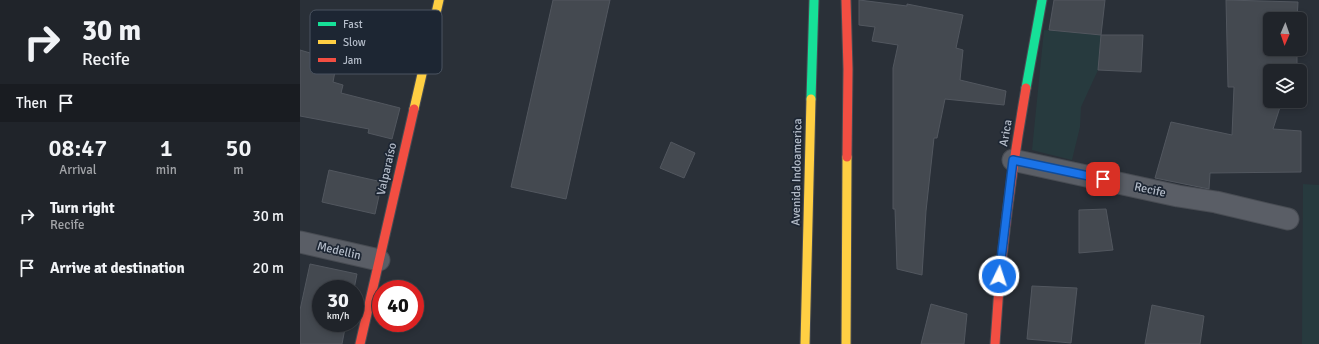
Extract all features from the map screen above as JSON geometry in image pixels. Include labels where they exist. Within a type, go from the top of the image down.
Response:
[{"type":"street","name":"Valparaíso","points":[[437,10],[439,0]]},
{"type":"street","name":"Avenida Indoamerica","points":[[805,344],[814,0]]},
{"type":"street","points":[[846,0],[848,77],[846,344]]},
{"type":"street","name":"Arica","points":[[995,344],[1000,264],[1013,160],[1042,0]]},
{"type":"street","name":"Valparaíso","points":[[360,344],[422,74]]},
{"type":"street","name":"Recife","points":[[1013,160],[1178,196],[1216,202],[1288,219]]},
{"type":"street","name":"Medellin","points":[[300,242],[378,260]]},
{"type":"green space","points":[[1044,30],[1101,35],[1098,70],[1081,107],[1080,127],[1072,160],[1032,150]]},
{"type":"green space","points":[[1303,184],[1319,185],[1319,344],[1302,344]]},
{"type":"building","points":[[553,0],[610,0],[566,199],[511,187]]},
{"type":"building","points":[[859,0],[907,6],[907,4],[963,15],[956,48],[963,50],[960,80],[1006,91],[1004,105],[945,99],[937,138],[934,138],[926,211],[922,275],[897,269],[895,209],[893,209],[893,68],[898,45],[872,41],[875,27],[859,25]]},
{"type":"building","points":[[1054,0],[1105,0],[1101,35],[1049,30]]},
{"type":"building","points":[[1226,0],[1298,2],[1297,12],[1263,12],[1263,56],[1297,56],[1297,64],[1263,64],[1263,108],[1280,108],[1273,129],[1301,131],[1301,172],[1210,173],[1209,189],[1155,178],[1171,122],[1232,135],[1234,87],[1228,87]]},
{"type":"building","points":[[1101,35],[1143,35],[1141,72],[1098,70]]},
{"type":"building","points":[[300,50],[310,53],[310,74],[335,74],[333,82],[343,85],[341,93],[400,108],[392,139],[368,133],[369,129],[300,116]]},
{"type":"building","points":[[671,142],[695,153],[684,178],[660,168]]},
{"type":"building","points":[[329,170],[382,182],[375,214],[322,202]]},
{"type":"building","points":[[1106,209],[1113,250],[1079,253],[1079,210]]},
{"type":"building","points":[[310,264],[357,274],[356,280],[312,280],[312,332],[344,332],[342,344],[300,344],[300,310]]},
{"type":"building","points":[[1032,286],[1077,288],[1071,343],[1027,339]]},
{"type":"building","points":[[931,304],[967,314],[964,344],[921,344]]},
{"type":"building","points":[[1152,305],[1204,316],[1200,344],[1145,344]]},
{"type":"traffic: fast","points":[[811,99],[814,0]]},
{"type":"traffic: fast","points":[[1026,88],[1042,0]]},
{"type":"traffic: slow","points":[[437,10],[439,0]]},
{"type":"traffic: slow","points":[[414,109],[422,74]]},
{"type":"traffic: slow","points":[[805,344],[811,99]]},
{"type":"traffic: slow","points":[[846,344],[847,157]]},
{"type":"traffic: jam","points":[[846,0],[848,69],[847,157]]},
{"type":"traffic: jam","points":[[995,344],[1007,216],[1026,88]]},
{"type":"traffic: jam","points":[[360,344],[414,109]]},
{"type":"route","points":[[999,276],[1013,160],[1103,179]]}]
